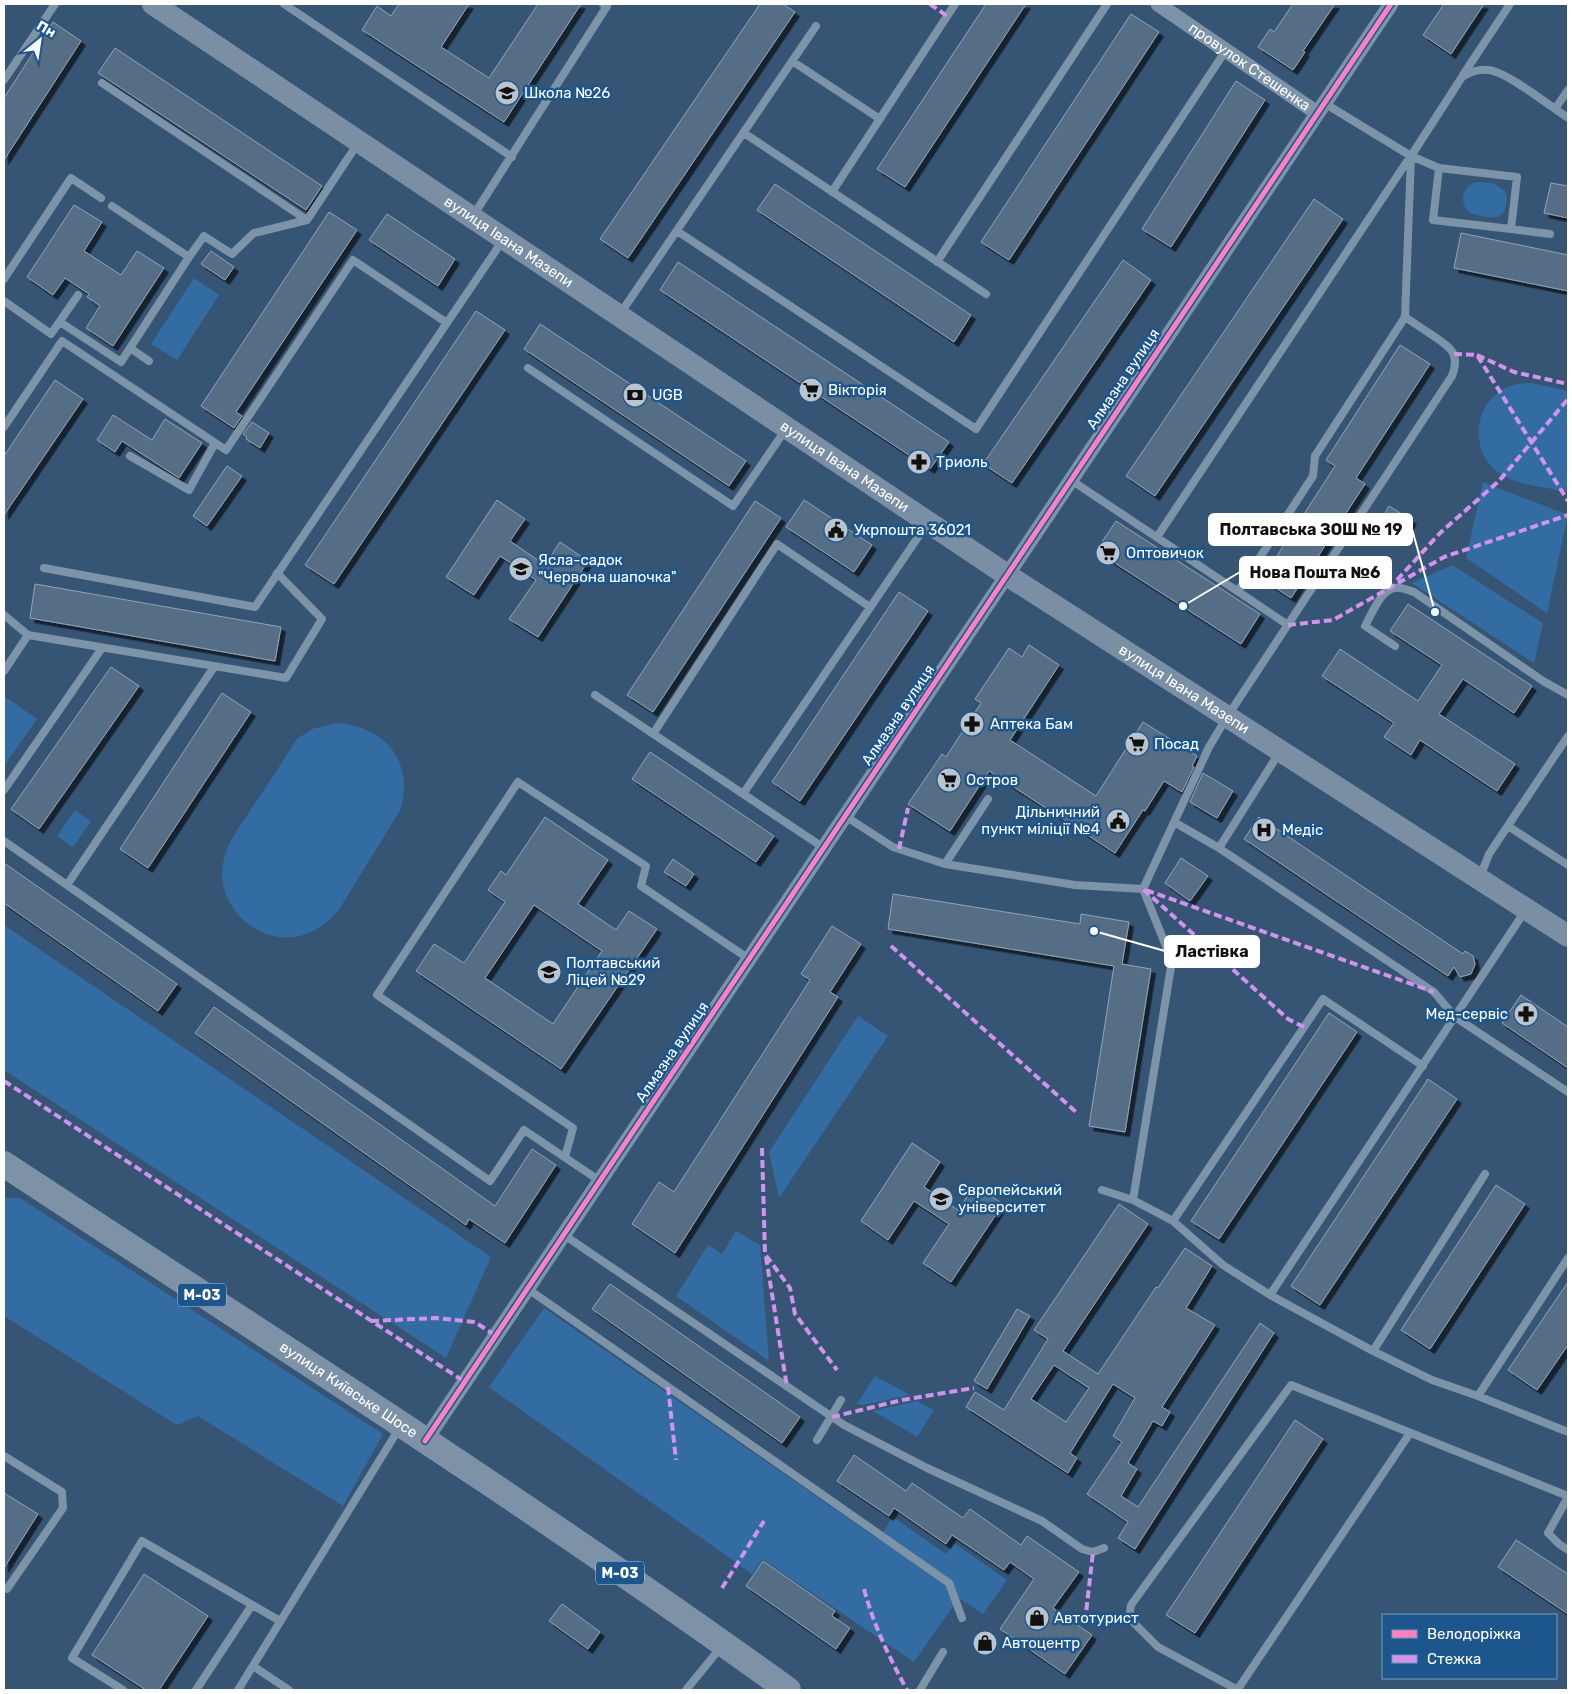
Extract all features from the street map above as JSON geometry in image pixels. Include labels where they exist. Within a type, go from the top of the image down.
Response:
[{"type":"highway","name":"вулиця Київське Шосе","points":[[4,1164],[425,1441],[724,1644],[788,1690]]},
{"type":"main road","name":"вулиця Івана Мазепи","points":[[153,4],[1007,575],[1568,936]]},
{"type":"street","name":"провулок Стешенка","points":[[1158,4],[1226,50],[1320,108]]},
{"type":"street","name":"Алмазна вулиця","points":[[425,1441],[1390,4]]},
{"type":"lane","points":[[4,80],[55,4]]},
{"type":"lane","points":[[284,4],[512,157]]},
{"type":"lane","points":[[472,217],[607,6],[604,4]]},
{"type":"lane","points":[[832,192],[955,4]]},
{"type":"lane","points":[[937,262],[1107,4]]},
{"type":"lane","points":[[1157,537],[1510,4]]},
{"type":"lane","points":[[619,316],[816,26]]},
{"type":"lane","points":[[677,231],[976,429],[1226,50]]},
{"type":"lane","points":[[792,61],[880,119]]},
{"type":"lane","points":[[1462,77],[1475,70],[1490,70],[1504,75],[1568,118]]},
{"type":"lane","points":[[102,83],[308,220]]},
{"type":"lane","points":[[1555,109],[1568,90]]},
{"type":"lane","points":[[1320,108],[1411,156],[1439,168],[1517,177],[1511,229]]},
{"type":"lane","points":[[744,132],[986,294]]},
{"type":"lane","points":[[60,322],[121,362],[204,236],[232,254],[254,233],[308,220],[359,142]]},
{"type":"lane","points":[[1238,592],[1313,476],[1315,456],[1405,317],[1411,156]]},
{"type":"lane","points":[[1439,168],[1433,220],[1550,234]]},
{"type":"lane","points":[[4,279],[71,178],[101,198]]},
{"type":"lane","points":[[112,206],[189,257]]},
{"type":"lane","points":[[44,568],[255,607],[504,239]]},
{"type":"lane","points":[[4,301],[226,450],[353,260],[447,323]]},
{"type":"lane","points":[[51,334],[78,295]]},
{"type":"lane","points":[[1133,1200],[1172,961],[1143,889],[1209,747],[1227,717],[1452,376],[1456,366],[1454,354],[1449,346],[1405,317]]},
{"type":"lane","points":[[4,427],[62,341]]},
{"type":"lane","points":[[130,348],[149,361]]},
{"type":"lane","points":[[528,368],[733,506],[787,427]]},
{"type":"lane","points":[[130,456],[189,490],[215,442]]},
{"type":"lane","points":[[1071,480],[1288,625]]},
{"type":"lane","points":[[743,794],[928,522]]},
{"type":"lane","points":[[653,734],[777,544],[870,607]]},
{"type":"lane","points":[[4,616],[28,635],[286,678],[322,619],[277,573]]},
{"type":"lane","points":[[1395,646],[1365,626],[1386,593],[1394,588],[1403,588],[1414,592],[1543,681],[1568,695]]},
{"type":"lane","points":[[4,671],[28,635]]},
{"type":"lane","points":[[4,790],[102,648]]},
{"type":"lane","points":[[66,885],[214,667]]},
{"type":"lane","points":[[595,694],[824,848]]},
{"type":"lane","points":[[1479,879],[1489,854],[1568,736]]},
{"type":"lane","points":[[1219,848],[1280,751]]},
{"type":"lane","points":[[565,1157],[573,1128],[377,995],[518,782],[646,866],[641,886],[749,959]]},
{"type":"lane","points":[[946,864],[988,799]]},
{"type":"lane","points":[[845,816],[892,847],[946,864],[1075,885],[1143,889]]},
{"type":"lane","points":[[1174,822],[1219,848],[1434,992],[1455,1017],[1568,1092]]},
{"type":"lane","points":[[1508,826],[1568,866]]},
{"type":"lane","points":[[4,841],[490,1181],[524,1130],[600,1181]]},
{"type":"lane","points":[[1270,1295],[1526,909]]},
{"type":"lane","points":[[1173,1221],[1323,999],[1423,1066]]},
{"type":"lane","points":[[1373,1350],[1486,1174]]},
{"type":"lane","points":[[1102,1190],[1133,1200],[1173,1221],[1223,1265],[1270,1295],[1373,1350],[1432,1380],[1568,1432]]},
{"type":"lane","points":[[564,1234],[844,1425],[927,1468],[1042,1521],[1082,1549],[1093,1552],[1104,1548]]},
{"type":"lane","points":[[1478,1396],[1568,1258]]},
{"type":"lane","points":[[528,1289],[949,1583],[962,1618]]},
{"type":"lane","points":[[1410,1433],[1238,1690],[1158,1648],[1129,1618],[1130,1605],[1291,1385],[1410,1433],[1568,1497],[1548,1533],[1568,1550]]},
{"type":"lane","points":[[817,1440],[841,1400]]},
{"type":"lane","points":[[238,1690],[401,1425]]},
{"type":"lane","points":[[4,1456],[62,1492],[63,1508],[6,1590],[4,1588]]},
{"type":"lane","points":[[123,1690],[72,1658],[142,1542],[280,1621]]},
{"type":"lane","points":[[196,1690],[252,1605]]},
{"type":"lane","points":[[686,1690],[724,1644]]},
{"type":"lane","points":[[920,1690],[943,1652]]},
{"type":"lane","points":[[253,1666],[289,1690]]},
{"type":"shaded area","points":[[1476,182],[1493,183],[1505,191],[1506,205],[1504,212],[1498,217],[1471,213],[1466,208],[1463,199],[1465,190]]},
{"type":"shaded area","points":[[194,278],[219,295],[177,360],[151,344]]},
{"type":"shaded area","points":[[1532,383],[1568,391],[1568,492],[1523,483],[1506,477],[1489,463],[1479,441],[1481,418],[1485,407],[1492,398],[1505,388],[1516,384]]},
{"type":"shaded area","points":[[1483,482],[1568,515],[1547,613],[1466,558]]},
{"type":"shaded area","points":[[1452,565],[1543,623],[1534,663],[1412,583]]},
{"type":"shaded area","points":[[4,696],[37,719],[4,766]]},
{"type":"shaded area","points":[[337,723],[355,726],[370,732],[382,739],[392,750],[399,762],[403,776],[404,791],[401,809],[338,911],[329,920],[318,928],[300,936],[278,937],[263,933],[239,915],[230,903],[224,889],[222,874],[228,846],[297,739],[312,729]]},
{"type":"shaded area","points":[[75,810],[91,821],[73,847],[57,836]]},
{"type":"shaded area","points":[[4,925],[491,1257],[446,1358],[4,1070]]},
{"type":"shaded area","points":[[858,1016],[888,1036],[779,1198],[769,1152]]},
{"type":"shaded area","points":[[4,1198],[20,1198],[383,1434],[343,1506],[198,1416],[177,1425],[4,1316]]},
{"type":"shaded area","points":[[736,1231],[760,1245],[769,1361],[676,1296],[708,1245],[722,1254]]},
{"type":"shaded area","points":[[544,1308],[878,1539],[893,1517],[946,1554],[954,1543],[1007,1580],[983,1614],[959,1598],[914,1662],[762,1559],[752,1574],[489,1387]]},
{"type":"shaded area","points":[[875,1376],[910,1395],[863,1405],[857,1404]]},
{"type":"shaded area","points":[[917,1401],[934,1410],[917,1437],[873,1411]]},
{"type":"building","points":[[399,4],[469,4],[441,47],[489,78],[538,4],[581,4],[504,122],[362,30],[377,6],[391,16]]},
{"type":"building","points":[[760,4],[783,4],[795,12],[628,258],[600,239]]},
{"type":"building","points":[[986,4],[1026,4],[905,187],[877,169]]},
{"type":"building","points":[[1293,4],[1335,4],[1303,51],[1305,52],[1293,70],[1258,47],[1270,29],[1274,32]]},
{"type":"building","points":[[1444,4],[1484,4],[1451,54],[1423,35]]},
{"type":"building","points":[[1131,14],[1159,32],[1009,260],[981,242]]},
{"type":"building","points":[[53,22],[81,41],[4,160],[4,98]]},
{"type":"building","points":[[115,48],[322,186],[306,210],[98,73]]},
{"type":"building","points":[[1236,81],[1265,100],[1171,247],[1142,229]]},
{"type":"building","points":[[1551,183],[1568,186],[1568,218],[1544,213]]},
{"type":"building","points":[[775,184],[971,315],[954,342],[757,210]]},
{"type":"building","points":[[1314,199],[1343,219],[1155,496],[1126,476]]},
{"type":"building","points":[[74,205],[102,222],[84,251],[121,275],[137,251],[164,268],[113,346],[86,328],[100,306],[87,297],[89,294],[65,278],[53,295],[27,277]]},
{"type":"building","points":[[329,212],[357,230],[236,412],[242,416],[234,428],[201,406]]},
{"type":"building","points":[[387,214],[455,259],[438,286],[369,240]]},
{"type":"building","points":[[1461,233],[1568,255],[1568,291],[1454,268]]},
{"type":"building","points":[[211,251],[234,267],[225,280],[201,264]]},
{"type":"building","points":[[1123,260],[1151,280],[1012,483],[983,464]]},
{"type":"building","points":[[678,262],[949,442],[930,469],[660,290]]},
{"type":"building","points":[[476,311],[505,330],[334,584],[305,565]]},
{"type":"building","points":[[540,324],[746,461],[729,486],[524,349]]},
{"type":"building","points":[[1400,345],[1430,364],[1356,478],[1365,484],[1291,598],[1262,579],[1335,466],[1326,460]]},
{"type":"building","points":[[55,380],[83,399],[4,515],[4,456]]},
{"type":"building","points":[[113,415],[152,440],[165,419],[202,443],[179,478],[122,441],[115,452],[97,440]]},
{"type":"building","points":[[252,422],[269,433],[260,448],[246,439],[247,437],[243,434]]},
{"type":"building","points":[[227,466],[242,476],[207,526],[193,516]]},
{"type":"building","points":[[497,500],[525,519],[510,541],[545,565],[560,542],[588,561],[538,637],[509,619],[536,580],[500,556],[474,595],[446,577]]},
{"type":"building","points":[[804,500],[872,545],[854,572],[786,527]]},
{"type":"building","points":[[755,501],[781,518],[653,712],[627,695]]},
{"type":"building","points":[[1389,506],[1412,520],[1400,540],[1377,527]]},
{"type":"building","points":[[1116,521],[1260,614],[1241,644],[1096,551]]},
{"type":"building","points":[[35,584],[281,627],[275,661],[30,618]]},
{"type":"building","points":[[899,592],[928,611],[800,801],[772,782]]},
{"type":"building","points":[[1408,604],[1532,686],[1514,713],[1463,679],[1439,714],[1515,764],[1497,791],[1420,740],[1411,755],[1384,737],[1394,723],[1322,676],[1340,649],[1418,701],[1442,665],[1390,631]]},
{"type":"building","points":[[1029,645],[1059,665],[1010,740],[1096,796],[1143,722],[1197,756],[1182,792],[1164,781],[1115,853],[989,771],[950,831],[908,804],[942,754],[946,757],[981,703],[975,699],[1009,648],[1022,657]]},
{"type":"building","points":[[111,667],[139,686],[39,829],[11,809]]},
{"type":"building","points":[[222,693],[251,712],[148,868],[120,849]]},
{"type":"building","points":[[650,752],[774,836],[756,862],[632,779]]},
{"type":"building","points":[[1203,773],[1233,791],[1217,818],[1190,802]]},
{"type":"building","points":[[545,817],[608,860],[578,904],[616,930],[629,911],[657,929],[561,1069],[416,971],[434,944],[464,963],[505,902],[488,890],[501,871],[506,875]],"holes":[[[534,905],[602,951],[553,1024],[485,978]]]},
{"type":"building","points":[[1259,817],[1463,954],[1465,951],[1473,956],[1475,964],[1471,974],[1460,977],[1454,967],[1448,976],[1244,839]]},
{"type":"building","points":[[1181,858],[1208,876],[1190,901],[1165,883]]},
{"type":"building","points":[[673,859],[694,874],[686,886],[664,872]]},
{"type":"building","points":[[4,863],[177,984],[158,1011],[4,903]]},
{"type":"building","points":[[893,894],[1080,924],[1081,914],[1129,922],[1122,964],[1151,969],[1125,1132],[1089,1126],[1114,966],[888,929]]},
{"type":"building","points":[[832,926],[861,944],[830,992],[838,997],[675,1253],[632,1224],[659,1182],[674,1192],[810,980],[801,974]]},
{"type":"building","points":[[1521,995],[1568,1027],[1568,1068],[1502,1023]]},
{"type":"building","points":[[214,1007],[495,1206],[532,1149],[556,1165],[505,1243],[469,1219],[466,1225],[195,1033]]},
{"type":"building","points":[[1329,1013],[1357,1032],[1219,1239],[1191,1221]]},
{"type":"building","points":[[1428,1079],[1457,1099],[1320,1305],[1291,1286]]},
{"type":"building","points":[[912,1143],[940,1162],[924,1187],[958,1210],[975,1185],[1003,1204],[951,1282],[923,1263],[949,1224],[914,1201],[888,1240],[861,1221]]},
{"type":"building","points":[[1496,1185],[1525,1204],[1430,1349],[1401,1330]]},
{"type":"building","points":[[1119,1204],[1148,1224],[1063,1351],[1098,1374],[1156,1287],[1158,1288],[1185,1248],[1212,1266],[1186,1308],[1215,1325],[1162,1407],[1170,1412],[1162,1426],[1153,1421],[1128,1463],[1137,1469],[1121,1496],[1138,1507],[1260,1323],[1274,1333],[1135,1549],[1118,1538],[1128,1522],[1087,1494],[1122,1442],[1113,1436],[1135,1398],[1113,1384],[1070,1453],[1077,1458],[1068,1473],[966,1407],[975,1392],[1004,1410],[1048,1339],[1034,1330]],"holes":[[[1054,1365],[1089,1388],[1066,1422],[1031,1399]]]},
{"type":"building","points":[[1568,1282],[1568,1345],[1537,1390],[1508,1370]]},
{"type":"building","points":[[610,1284],[800,1417],[782,1443],[592,1309]]},
{"type":"building","points":[[1017,1309],[1030,1316],[987,1389],[974,1381]]},
{"type":"building","points":[[1295,1420],[1323,1439],[1195,1633],[1166,1615]]},
{"type":"building","points":[[854,1455],[906,1491],[912,1483],[963,1518],[970,1509],[1021,1545],[1027,1536],[1079,1572],[1053,1608],[1092,1635],[1065,1674],[1000,1629],[1034,1579],[1010,1562],[1004,1570],[952,1535],[946,1544],[894,1508],[889,1516],[837,1481]]},
{"type":"building","points":[[4,1493],[38,1514],[4,1568]]},
{"type":"building","points":[[1516,1540],[1568,1574],[1568,1614],[1498,1567]]},
{"type":"building","points":[[763,1561],[835,1611],[832,1616],[850,1628],[836,1649],[746,1586]]},
{"type":"building","points":[[144,1574],[208,1616],[159,1690],[146,1690],[92,1655]]},
{"type":"building","points":[[562,1604],[600,1632],[588,1649],[549,1621]]},
{"type":"marked path","points":[[930,4],[947,16]]},
{"type":"marked path","points":[[1454,354],[1477,355],[1568,501]]},
{"type":"marked path","points":[[1477,355],[1514,372],[1568,384]]},
{"type":"marked path","points":[[1397,580],[1440,533],[1499,481],[1568,399]]},
{"type":"marked path","points":[[1288,625],[1333,620],[1444,557],[1568,515]]},
{"type":"marked path","points":[[899,849],[908,808]]},
{"type":"marked path","points":[[1304,1027],[1288,1019],[1143,889],[1434,992]]},
{"type":"marked path","points":[[891,946],[1076,1112]]},
{"type":"marked path","points":[[4,1081],[465,1382]]},
{"type":"marked path","points":[[762,1148],[765,1254],[790,1288],[795,1314],[837,1370]]},
{"type":"marked path","points":[[766,1257],[787,1387]]},
{"type":"marked path","points":[[371,1321],[436,1318],[475,1322],[496,1336]]},
{"type":"marked path","points":[[668,1387],[676,1460]]},
{"type":"marked path","points":[[832,1417],[902,1400],[974,1388]]},
{"type":"marked path","points":[[722,1588],[764,1521]]},
{"type":"marked path","points":[[1085,1622],[1093,1552]]},
{"type":"marked path","points":[[864,1589],[872,1616],[907,1690]]},
{"type":"cycle path","points":[[425,1441],[1391,4]]},
{"type":"place","name":"Школа №26","points":[[507,93]]},
{"type":"place","name":"Вікторія","points":[[811,390]]},
{"type":"place","name":"UGB","points":[[635,395]]},
{"type":"place","name":"Триоль","points":[[919,462]]},
{"type":"place","name":"Укрпошта 36021","points":[[836,530]]},
{"type":"place","name":"Оптовичок","points":[[1108,553]]},
{"type":"place","name":"Ясла-садок \"Червона шапочка\"","points":[[521,569]]},
{"type":"place","name":"Нова Пошта №6","points":[[1183,606]]},
{"type":"place","name":"Полтавська ЗОШ № 19","points":[[1435,612]]},
{"type":"place","name":"Аптека Бам","points":[[972,724]]},
{"type":"place","name":"Посад","points":[[1137,744]]},
{"type":"place","name":"Остров","points":[[949,780]]},
{"type":"place","name":"Дільничний пункт міліції №4","points":[[1118,821]]},
{"type":"place","name":"Медіс","points":[[1264,830]]},
{"type":"place","name":"Ластівка","points":[[1094,931]]},
{"type":"place","name":"Полтавський Ліцей №29","points":[[549,972]]},
{"type":"place","name":"Мед-сервіс","points":[[1526,1014]]},
{"type":"place","name":"Європейський університет","points":[[941,1199]]},
{"type":"place","name":"Автотурист","points":[[1037,1618]]},
{"type":"place","name":"Автоцентр","points":[[985,1643]]}]
